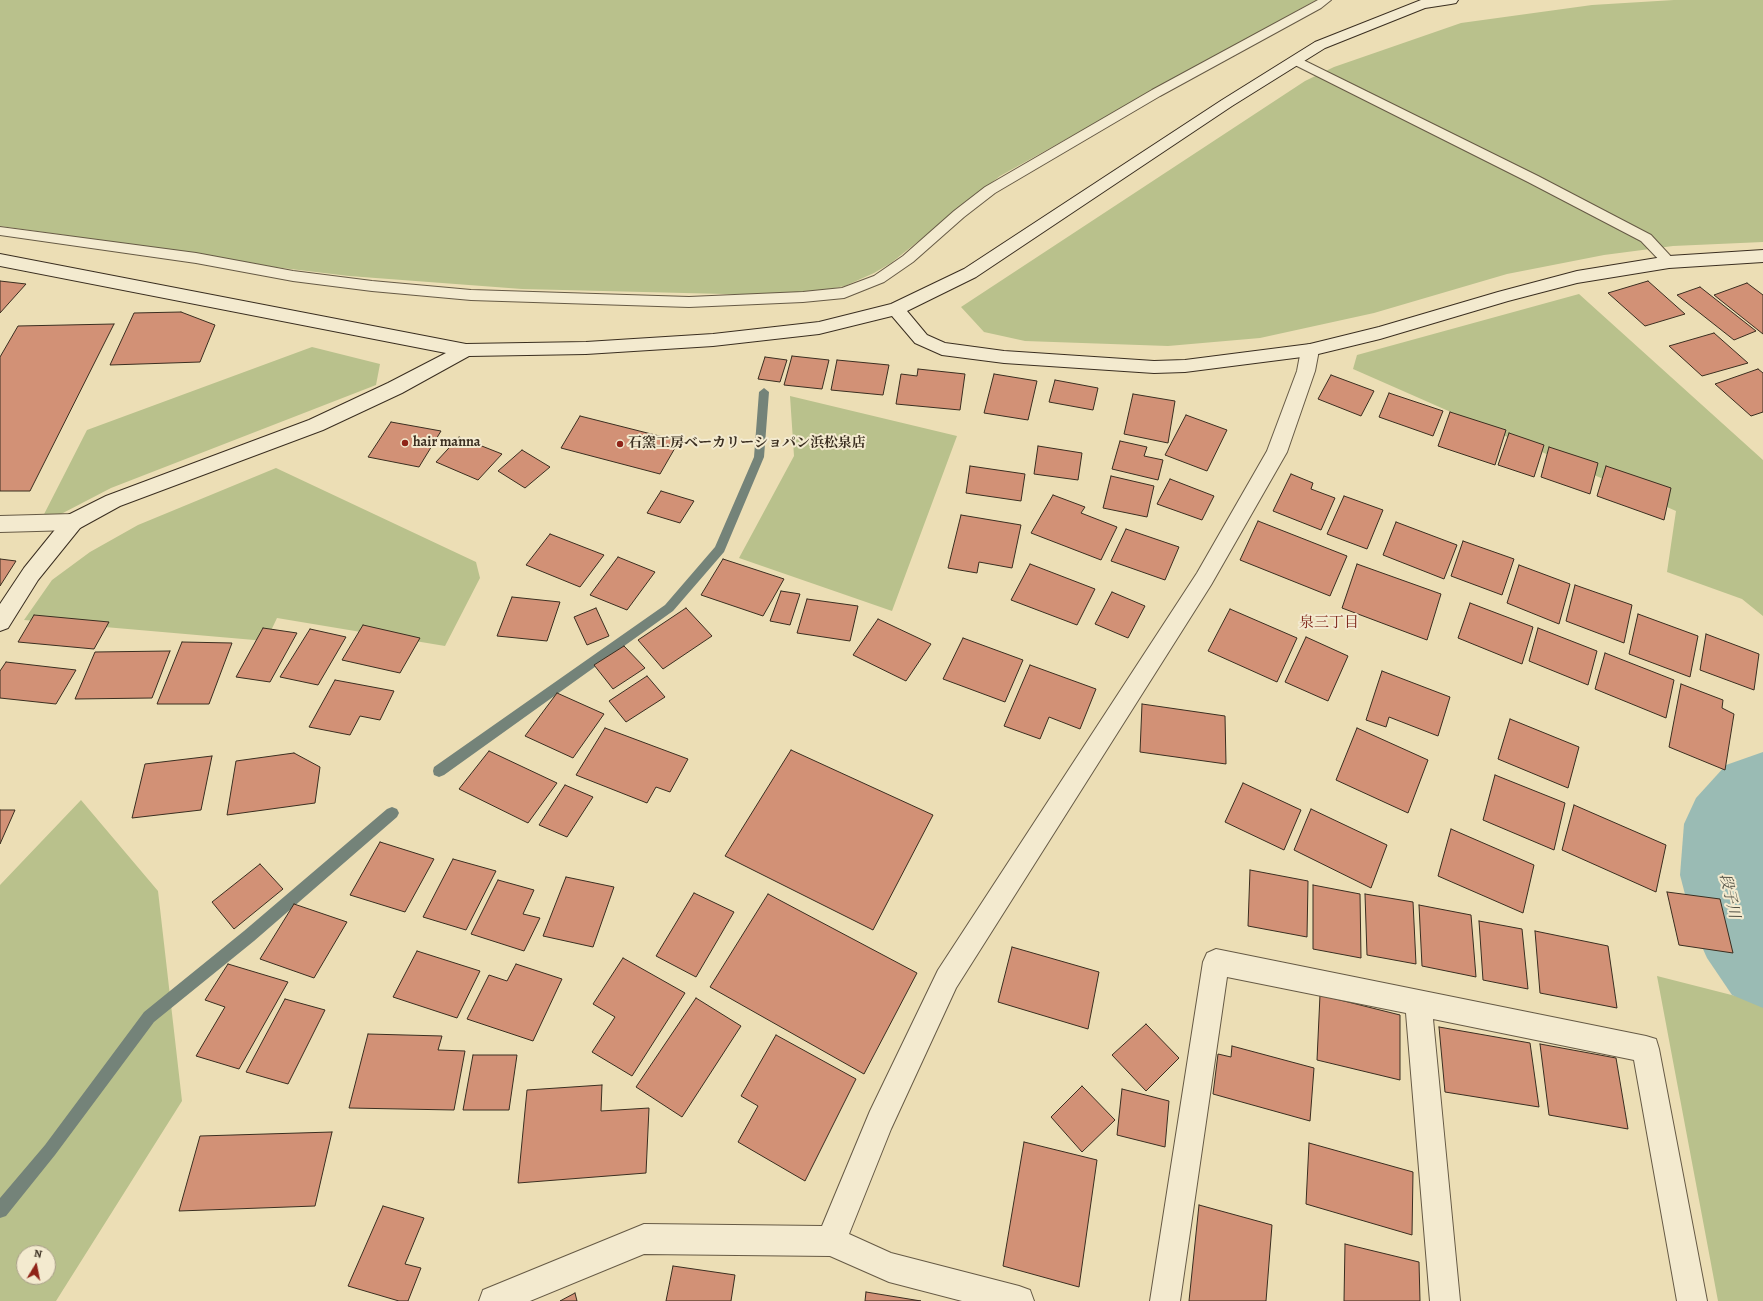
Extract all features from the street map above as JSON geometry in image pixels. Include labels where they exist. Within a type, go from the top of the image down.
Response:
[{"type":"street","points":[[0,260],[466,350],[586,348],[713,340],[819,328],[896,309],[970,273],[1320,45],[1420,2],[1451,0]]},
{"type":"street","points":[[896,309],[921,338],[942,349],[1004,357],[1154,367],[1185,366],[1310,350],[1380,333],[1504,296],[1577,277],[1669,262],[1763,256]]},
{"type":"street","points":[[0,622],[31,574],[73,522],[114,501],[316,425],[396,388],[466,350]]},
{"type":"street","points":[[831,1241],[880,1122],[947,979],[1204,579],[1277,452],[1306,371],[1310,350]]},
{"type":"street","points":[[0,524],[73,522]]},
{"type":"street","points":[[1165,1301],[1216,962],[1646,1049],[1692,1301]]},
{"type":"street","points":[[1418,1002],[1445,1301]]},
{"type":"street","points":[[494,1301],[644,1239],[831,1241],[889,1267],[1017,1301]]},
{"type":"lane","points":[[0,231],[196,258],[293,276],[372,286],[470,295],[689,302],[803,298],[844,293],[879,279],[908,259],[959,214],[990,190],[1156,93],[1317,6],[1325,0]]},
{"type":"lane","points":[[1295,60],[1533,179],[1646,238],[1669,262]]},
{"type":"green space","points":[[0,0],[1316,0],[1000,176],[891,263],[874,273],[845,286],[808,293],[765,295],[522,289],[349,276],[274,267],[208,255],[0,226]]},
{"type":"green space","points":[[1674,0],[1763,0],[1763,242],[1673,246],[1604,255],[1507,274],[1374,313],[1260,338],[1168,346],[1025,341],[984,332],[961,307],[1305,81],[1334,67],[1461,23],[1592,5]]},
{"type":"green space","points":[[1579,294],[1763,460],[1763,616],[1742,599],[1667,572],[1676,511],[1353,369],[1357,355]]},
{"type":"green space","points":[[312,347],[380,364],[376,385],[111,488],[38,526],[87,430]]},
{"type":"green space","points":[[790,396],[957,436],[892,611],[739,558],[794,456]]},
{"type":"green space","points":[[276,468],[476,562],[480,578],[445,646],[277,618],[266,641],[24,620],[52,580],[90,552],[138,525]]},
{"type":"green space","points":[[81,800],[158,891],[182,1101],[56,1301],[0,1301],[0,885]]},
{"type":"green space","points":[[1657,976],[1763,1003],[1763,1301],[1718,1301]]},
{"type":"building","points":[[0,281],[26,284],[0,313]]},
{"type":"building","points":[[1648,281],[1685,314],[1645,326],[1608,293]]},
{"type":"building","points":[[1747,283],[1763,295],[1763,334],[1714,295]]},
{"type":"building","points":[[1700,287],[1756,331],[1734,340],[1677,295]]},
{"type":"building","points":[[181,312],[215,325],[200,362],[110,365],[134,313]]},
{"type":"building","points":[[114,324],[30,491],[0,491],[0,357],[18,326]]},
{"type":"building","points":[[1714,333],[1748,363],[1702,376],[1669,346]]},
{"type":"building","points":[[792,356],[829,360],[822,389],[784,385]]},
{"type":"building","points":[[765,357],[787,360],[780,382],[758,379]]},
{"type":"building","points":[[837,360],[889,365],[883,395],[831,390]]},
{"type":"building","points":[[918,369],[965,374],[960,410],[896,404],[901,374],[917,376]]},
{"type":"building","points":[[1758,369],[1763,373],[1763,412],[1751,416],[1715,384]]},
{"type":"building","points":[[994,374],[1037,381],[1028,420],[984,413]]},
{"type":"building","points":[[1331,375],[1374,391],[1361,416],[1318,399]]},
{"type":"building","points":[[1055,380],[1098,388],[1093,410],[1049,402]]},
{"type":"building","points":[[1389,393],[1443,411],[1433,436],[1379,417]]},
{"type":"building","points":[[1133,394],[1175,401],[1168,443],[1124,434]]},
{"type":"building","points":[[1450,412],[1506,430],[1495,465],[1438,446]]},
{"type":"building","points":[[1186,415],[1227,430],[1207,471],[1165,455]]},
{"type":"building","name":"石窯工房ベーカリーショパン浜松泉店","points":[[580,416],[679,441],[660,474],[561,448]]},
{"type":"building","points":[[391,422],[441,431],[419,467],[368,457]]},
{"type":"building","points":[[1509,433],[1544,445],[1534,477],[1498,465]]},
{"type":"building","points":[[459,437],[502,454],[478,480],[436,462]]},
{"type":"building","points":[[1120,441],[1147,447],[1144,456],[1163,460],[1158,480],[1112,469]]},
{"type":"building","points":[[1038,446],[1082,453],[1078,480],[1034,474]]},
{"type":"building","points":[[1549,447],[1598,463],[1590,494],[1541,477]]},
{"type":"building","points":[[522,450],[550,467],[525,488],[498,471]]},
{"type":"building","points":[[970,466],[1025,474],[1021,501],[966,493]]},
{"type":"building","points":[[1606,466],[1671,488],[1664,520],[1597,496]]},
{"type":"building","points":[[1291,474],[1313,483],[1311,489],[1335,498],[1321,530],[1273,511]]},
{"type":"building","points":[[1111,476],[1154,486],[1147,517],[1103,508]]},
{"type":"building","points":[[1170,479],[1214,496],[1202,520],[1157,504]]},
{"type":"building","points":[[661,491],[694,501],[680,523],[647,513]]},
{"type":"building","points":[[1053,495],[1085,507],[1081,513],[1117,527],[1101,560],[1031,533]]},
{"type":"building","points":[[1344,496],[1383,510],[1367,549],[1327,534]]},
{"type":"building","points":[[961,515],[1021,525],[1012,568],[979,562],[977,573],[948,568]]},
{"type":"building","points":[[1258,521],[1347,556],[1330,596],[1240,560]]},
{"type":"building","points":[[1396,522],[1457,545],[1444,579],[1383,555]]},
{"type":"building","points":[[1126,529],[1179,547],[1165,580],[1111,561]]},
{"type":"building","points":[[550,534],[604,555],[580,587],[526,565]]},
{"type":"building","points":[[1463,541],[1514,559],[1502,595],[1451,576]]},
{"type":"building","points":[[618,557],[655,572],[627,610],[590,595]]},
{"type":"building","points":[[0,559],[16,561],[0,586]]},
{"type":"building","points":[[723,559],[784,579],[763,616],[701,595]]},
{"type":"building","points":[[1030,564],[1095,589],[1077,625],[1011,600]]},
{"type":"building","points":[[1357,564],[1441,594],[1427,640],[1342,608]]},
{"type":"building","points":[[1519,565],[1570,584],[1559,624],[1507,603]]},
{"type":"building","points":[[1575,585],[1632,605],[1624,643],[1566,621]]},
{"type":"building","points":[[781,591],[800,594],[790,625],[770,621]]},
{"type":"building","points":[[1112,592],[1145,606],[1128,638],[1095,624]]},
{"type":"building","points":[[512,597],[560,602],[547,641],[497,636]]},
{"type":"building","points":[[807,599],[858,606],[850,641],[797,633]]},
{"type":"building","points":[[1470,603],[1533,627],[1522,664],[1458,638]]},
{"type":"building","points":[[596,608],[609,636],[587,645],[574,617]]},
{"type":"building","points":[[686,608],[712,636],[663,669],[638,640]]},
{"type":"building","points":[[1230,609],[1297,638],[1277,682],[1208,651]]},
{"type":"building","points":[[1638,614],[1698,636],[1690,677],[1629,654]]},
{"type":"building","points":[[34,615],[109,622],[94,649],[18,642]]},
{"type":"building","points":[[878,619],[931,644],[906,681],[853,655]]},
{"type":"building","points":[[363,625],[420,638],[400,673],[342,660]]},
{"type":"building","points":[[263,628],[297,633],[270,682],[236,677]]},
{"type":"building","points":[[1538,628],[1597,651],[1588,685],[1529,661]]},
{"type":"building","points":[[310,629],[346,637],[318,685],[280,677]]},
{"type":"building","points":[[1706,634],[1759,654],[1754,690],[1700,670]]},
{"type":"building","points":[[1306,637],[1348,656],[1328,701],[1285,682]]},
{"type":"building","points":[[963,638],[1023,660],[1005,702],[943,679]]},
{"type":"building","points":[[182,642],[232,643],[209,704],[157,704]]},
{"type":"building","points":[[624,646],[645,668],[613,689],[594,665]]},
{"type":"building","points":[[170,651],[152,698],[75,699],[95,652]]},
{"type":"building","points":[[1605,653],[1674,680],[1666,718],[1595,689]]},
{"type":"building","points":[[6,662],[76,670],[56,704],[0,698],[0,671]]},
{"type":"building","points":[[1030,665],[1096,689],[1080,729],[1049,717],[1040,739],[1004,726]]},
{"type":"building","points":[[1382,671],[1450,697],[1438,736],[1389,717],[1386,727],[1366,720]]},
{"type":"building","points":[[647,676],[665,697],[626,722],[609,701]]},
{"type":"building","points":[[335,680],[394,691],[380,720],[360,716],[350,735],[309,727]]},
{"type":"building","points":[[1681,684],[1723,700],[1722,708],[1734,714],[1725,770],[1669,747]]},
{"type":"building","points":[[557,693],[604,714],[573,758],[525,736]]},
{"type":"building","points":[[1142,704],[1225,716],[1226,764],[1140,752]]},
{"type":"building","points":[[1510,719],[1579,747],[1568,788],[1498,759]]},
{"type":"building","points":[[605,728],[688,759],[670,792],[656,787],[647,803],[576,775]]},
{"type":"building","points":[[1357,728],[1428,760],[1408,813],[1336,780]]},
{"type":"building","points":[[791,750],[933,815],[873,930],[725,856]]},
{"type":"building","points":[[489,751],[557,783],[528,823],[459,789]]},
{"type":"building","points":[[294,753],[320,767],[315,803],[227,815],[236,761]]},
{"type":"building","points":[[212,756],[201,810],[132,818],[145,764]]},
{"type":"building","points":[[1495,775],[1565,803],[1554,850],[1483,820]]},
{"type":"building","points":[[1243,783],[1301,810],[1284,850],[1225,822]]},
{"type":"building","points":[[565,785],[593,797],[567,837],[539,825]]},
{"type":"building","points":[[1574,805],[1666,845],[1656,892],[1562,850]]},
{"type":"building","points":[[1311,809],[1387,845],[1371,888],[1294,850]]},
{"type":"building","points":[[0,810],[15,810],[0,844]]},
{"type":"building","points":[[1451,829],[1534,865],[1523,913],[1438,876]]},
{"type":"building","points":[[380,842],[434,859],[405,912],[350,895]]},
{"type":"building","points":[[453,859],[496,871],[466,930],[423,917]]},
{"type":"building","points":[[260,864],[283,889],[234,929],[212,902]]},
{"type":"building","points":[[1250,870],[1308,881],[1307,937],[1248,926]]},
{"type":"building","points":[[566,877],[614,887],[593,947],[543,936]]},
{"type":"building","points":[[498,880],[534,890],[523,914],[540,918],[524,951],[471,934]]},
{"type":"building","points":[[1313,885],[1360,894],[1361,958],[1313,949]]},
{"type":"building","points":[[1667,892],[1720,899],[1733,953],[1679,945]]},
{"type":"building","points":[[694,893],[734,912],[696,977],[656,956]]},
{"type":"building","points":[[768,894],[917,973],[864,1074],[710,987]]},
{"type":"building","points":[[1365,894],[1413,902],[1416,964],[1367,955]]},
{"type":"building","points":[[294,904],[347,922],[314,978],[260,959]]},
{"type":"building","points":[[1419,905],[1471,915],[1476,977],[1422,966]]},
{"type":"building","points":[[1479,921],[1522,929],[1528,989],[1483,980]]},
{"type":"building","points":[[1535,931],[1608,946],[1617,1008],[1540,993]]},
{"type":"building","points":[[1012,947],[1099,972],[1088,1029],[998,1002]]},
{"type":"building","points":[[417,951],[480,971],[457,1018],[393,997]]},
{"type":"building","points":[[623,958],[685,993],[632,1076],[592,1052],[615,1017],[593,1004]]},
{"type":"building","points":[[228,964],[288,982],[239,1069],[196,1056],[225,1007],[205,1000]]},
{"type":"building","points":[[516,964],[562,979],[533,1041],[467,1019],[489,975],[507,981]]},
{"type":"building","points":[[1320,995],[1400,1015],[1400,1080],[1317,1060]]},
{"type":"building","points":[[696,998],[741,1026],[682,1117],[636,1087]]},
{"type":"building","points":[[285,999],[325,1010],[288,1084],[246,1072]]},
{"type":"building","points":[[1146,1024],[1179,1058],[1146,1091],[1112,1055]]},
{"type":"building","points":[[1439,1027],[1530,1043],[1539,1107],[1445,1092]]},
{"type":"building","points":[[368,1034],[442,1036],[438,1050],[465,1051],[454,1110],[349,1108]]},
{"type":"building","points":[[776,1035],[856,1079],[805,1181],[738,1142],[758,1106],[741,1096]]},
{"type":"building","points":[[1540,1044],[1616,1058],[1628,1129],[1549,1115]]},
{"type":"building","points":[[1232,1046],[1314,1068],[1310,1121],[1213,1094],[1218,1054],[1231,1057]]},
{"type":"building","points":[[473,1055],[517,1055],[509,1110],[463,1110]]},
{"type":"building","points":[[602,1085],[601,1111],[649,1108],[646,1173],[518,1183],[527,1090]]},
{"type":"building","points":[[1082,1086],[1115,1120],[1082,1152],[1051,1117]]},
{"type":"building","points":[[1122,1089],[1169,1101],[1165,1147],[1117,1135]]},
{"type":"building","points":[[332,1132],[315,1206],[179,1211],[200,1136]]},
{"type":"building","points":[[1024,1142],[1097,1160],[1079,1287],[1003,1266]]},
{"type":"building","points":[[1309,1143],[1413,1172],[1412,1235],[1306,1204]]},
{"type":"building","points":[[1199,1205],[1272,1225],[1266,1301],[1189,1301]]},
{"type":"building","points":[[383,1206],[424,1218],[405,1264],[421,1268],[408,1301],[399,1301],[348,1286]]},
{"type":"building","points":[[1345,1244],[1419,1262],[1420,1301],[1344,1301]]},
{"type":"building","points":[[673,1266],[735,1275],[731,1301],[666,1301]]},
{"type":"building","points":[[866,1292],[921,1301],[865,1301]]},
{"type":"building","points":[[575,1293],[577,1301],[560,1301]]},
{"type":"waterway","points":[[439,771],[669,608],[720,549],[759,457],[764,392]]},
{"type":"waterway","name":"段子川","points":[[1763,788],[1754,791],[1725,824],[1722,875],[1737,929],[1763,965]]},
{"type":"waterway","points":[[0,1210],[50,1150],[149,1017],[249,936],[392,813]]},
{"type":"place","name":"hair manna","points":[[405,443]]},
{"type":"place","name":"石窯工房ベーカリーショパン浜松泉店","points":[[620,444]]},
{"type":"district","name":"泉三丁目","points":[[1329,623]]}]
